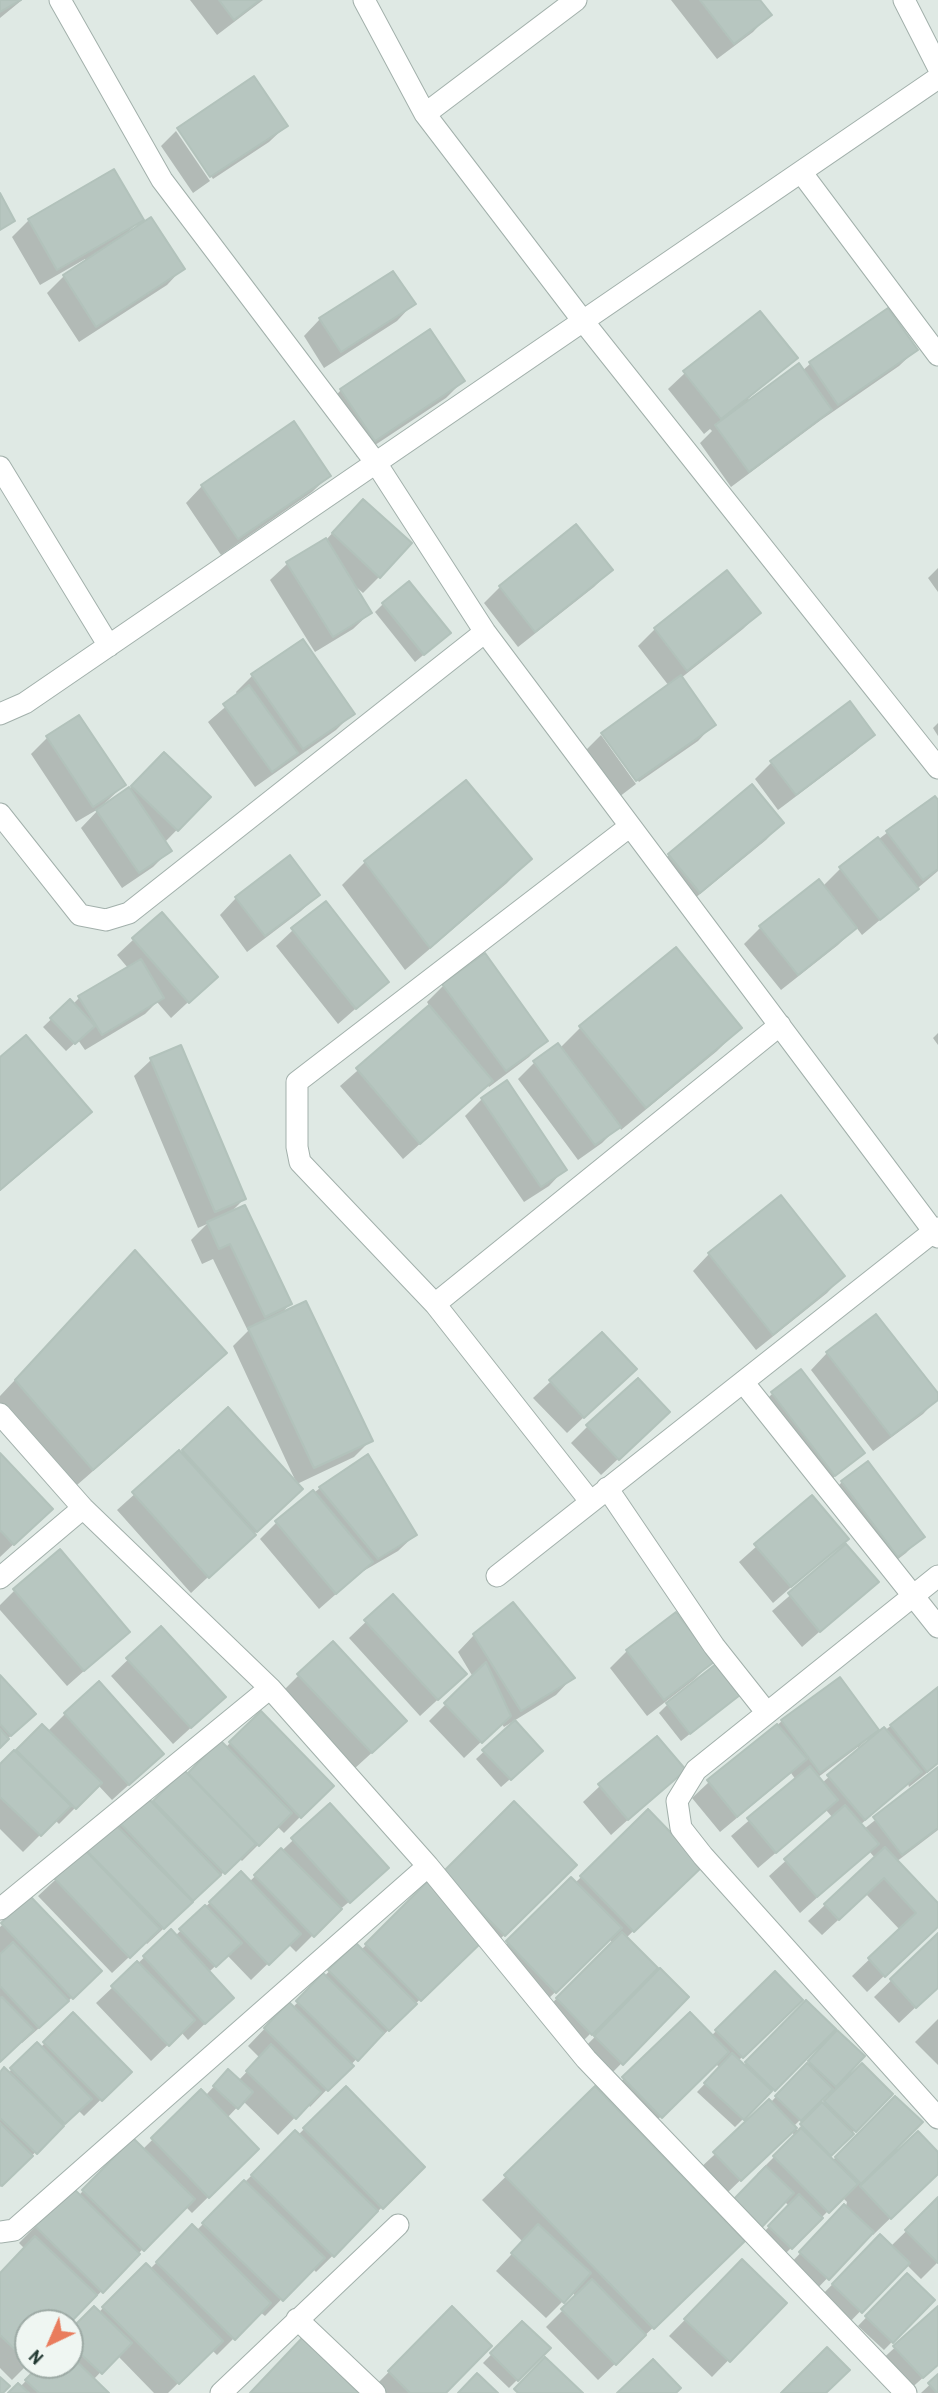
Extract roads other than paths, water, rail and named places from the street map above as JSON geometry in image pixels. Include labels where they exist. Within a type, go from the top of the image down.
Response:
[{"type":"street","points":[[60,0],[162,180],[376,463],[485,632],[629,827],[937,1233],[497,1576]]},
{"type":"street","points":[[364,0],[425,114],[583,321],[938,768]]},
{"type":"street","points":[[425,114],[576,0]]},
{"type":"street","points":[[904,0],[938,67]]},
{"type":"street","points":[[0,714],[25,703],[110,646],[938,78]]},
{"type":"street","points":[[801,172],[938,355]]},
{"type":"street","points":[[0,467],[110,646]]},
{"type":"street","points":[[0,814],[80,915],[106,920],[129,913],[485,632]]},
{"type":"street","points":[[590,1501],[435,1304],[300,1162],[297,1147],[298,1082],[629,827]]},
{"type":"street","points":[[435,1304],[780,1025]]},
{"type":"street","points":[[743,1382],[938,1627]]},
{"type":"street","points":[[0,1414],[83,1508],[270,1688],[428,1866],[586,2059],[906,2393]]},
{"type":"street","points":[[607,1488],[715,1646],[767,1713]]},
{"type":"street","points":[[0,1578],[83,1508]]},
{"type":"street","points":[[938,1576],[696,1770],[677,1801],[681,1828],[703,1856],[938,2118]]},
{"type":"street","points":[[0,1909],[270,1688]]},
{"type":"street","points":[[0,2232],[14,2230],[428,1866]]},
{"type":"street","points":[[221,2393],[398,2225]]},
{"type":"street","points":[[297,2319],[375,2393]]}]
